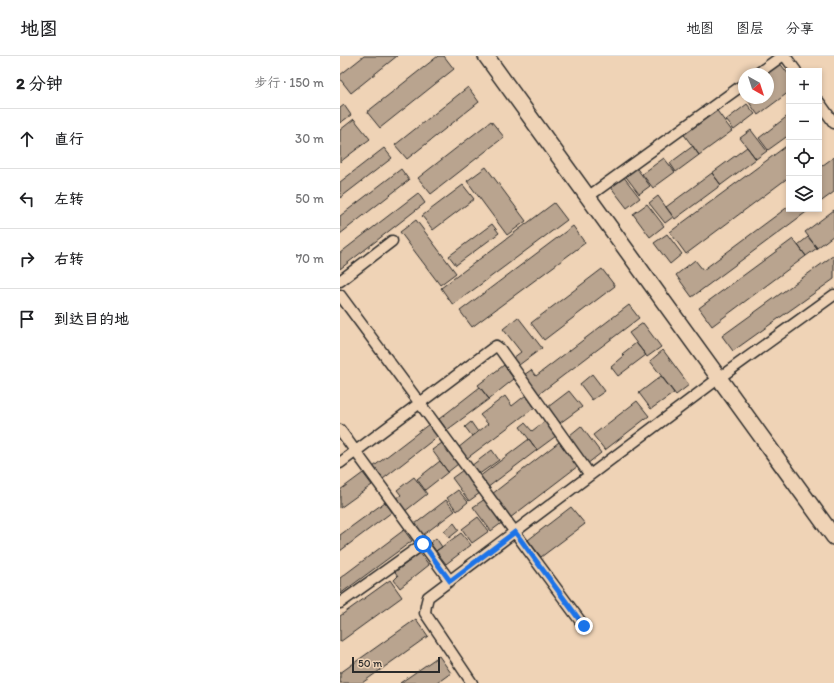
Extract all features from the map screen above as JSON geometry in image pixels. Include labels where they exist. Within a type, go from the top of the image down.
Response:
[{"type":"street","points":[[486,56],[834,537]]},
{"type":"street","points":[[765,68],[782,56]]},
{"type":"street","points":[[785,56],[794,68]]},
{"type":"street","points":[[588,196],[738,88]]},
{"type":"street","points":[[820,104],[834,122]]},
{"type":"street","points":[[340,281],[392,241]]},
{"type":"street","points":[[340,294],[584,626]]},
{"type":"street","points":[[472,683],[426,613],[428,597],[719,378],[834,295]]},
{"type":"street","points":[[340,463],[496,346],[500,349],[590,475]]},
{"type":"street","points":[[340,430],[450,581]]},
{"type":"street","points":[[340,603],[423,544]]},
{"type":"building","points":[[364,56],[397,56],[351,93],[340,79],[340,75]]},
{"type":"building","points":[[438,56],[444,56],[454,69],[380,128],[367,112]]},
{"type":"building","points":[[779,62],[786,71],[786,94],[774,103],[774,68],[771,68]]},
{"type":"building","points":[[468,87],[479,102],[407,159],[395,145]]},
{"type":"building","points":[[747,104],[755,114],[734,130],[726,120]]},
{"type":"building","points":[[750,104],[773,104],[758,115]]},
{"type":"building","points":[[344,105],[351,115],[340,123],[340,108]]},
{"type":"building","points":[[715,108],[732,131],[699,155],[682,132]]},
{"type":"building","points":[[786,117],[786,137],[768,150],[759,138]]},
{"type":"building","points":[[354,119],[370,139],[340,162],[340,130]]},
{"type":"building","points":[[491,121],[504,137],[431,194],[418,178]]},
{"type":"building","points":[[751,130],[767,151],[756,159],[740,138]]},
{"type":"building","points":[[693,146],[699,155],[676,172],[670,163]]},
{"type":"building","points":[[786,146],[786,179],[686,254],[670,232]]},
{"type":"building","points":[[747,147],[756,159],[721,185],[712,173]]},
{"type":"building","points":[[384,148],[392,158],[340,198],[340,182]]},
{"type":"building","points":[[834,157],[834,192],[822,201],[822,176],[822,166]]},
{"type":"building","points":[[664,158],[675,172],[653,188],[642,174]]},
{"type":"building","points":[[635,166],[650,186],[639,194],[624,174]]},
{"type":"building","points":[[486,167],[526,221],[507,235],[467,181]]},
{"type":"building","points":[[401,169],[409,180],[340,234],[340,216]]},
{"type":"building","points":[[712,173],[721,185],[675,219],[666,207]]},
{"type":"building","points":[[623,176],[640,198],[627,208],[610,186]]},
{"type":"building","points":[[463,185],[474,199],[433,230],[422,216]]},
{"type":"building","points":[[418,193],[425,203],[340,269],[340,253]]},
{"type":"building","points":[[658,196],[673,217],[665,223],[649,203]]},
{"type":"building","points":[[554,203],[567,220],[453,305],[441,288]]},
{"type":"building","points":[[647,204],[664,226],[650,237],[633,214]]},
{"type":"building","points":[[786,208],[786,212],[806,212],[692,297],[676,275],[695,260],[703,270]]},
{"type":"building","points":[[834,210],[834,235],[817,248],[805,232]]},
{"type":"building","points":[[416,220],[456,273],[440,285],[400,232]]},
{"type":"building","points":[[492,224],[499,233],[456,265],[449,256]]},
{"type":"building","points":[[573,226],[585,243],[472,327],[460,311]]},
{"type":"building","points":[[667,234],[682,254],[670,264],[654,243]]},
{"type":"building","points":[[808,237],[817,248],[806,256],[798,245]]},
{"type":"building","points":[[793,239],[806,256],[712,326],[699,308]]},
{"type":"building","points":[[834,255],[834,279],[733,351],[722,336]]},
{"type":"building","points":[[602,269],[615,286],[544,340],[531,323]]},
{"type":"building","points":[[629,305],[639,318],[539,394],[524,375],[531,370],[536,376]]},
{"type":"building","points":[[518,317],[542,348],[519,365],[513,358],[521,352],[503,329]]},
{"type":"building","points":[[643,323],[661,347],[647,357],[629,333]]},
{"type":"building","points":[[636,343],[646,355],[618,376],[611,367],[624,356],[622,354]]},
{"type":"building","points":[[663,350],[689,385],[676,395],[650,361]]},
{"type":"building","points":[[504,365],[514,379],[489,399],[478,385]]},
{"type":"building","points":[[592,374],[605,391],[592,400],[580,384]]},
{"type":"building","points":[[661,376],[674,393],[651,409],[639,393]]},
{"type":"building","points":[[480,387],[489,399],[447,430],[439,419]]},
{"type":"building","points":[[569,391],[582,407],[560,423],[548,407]]},
{"type":"building","points":[[526,395],[535,407],[466,459],[458,448],[488,424],[480,415],[505,396],[512,406]]},
{"type":"building","points":[[637,401],[649,416],[605,450],[593,435]]},
{"type":"building","points":[[545,421],[556,436],[537,450],[520,427],[525,423],[532,431]]},
{"type":"building","points":[[471,422],[478,432],[472,436],[465,427]]},
{"type":"building","points":[[429,424],[438,436],[383,479],[373,467]]},
{"type":"building","points":[[581,426],[601,453],[587,464],[568,438]]},
{"type":"building","points":[[529,439],[537,450],[487,488],[479,477]]},
{"type":"building","points":[[559,442],[578,466],[510,518],[492,494]]},
{"type":"building","points":[[442,443],[458,464],[448,472],[432,450]]},
{"type":"building","points":[[492,450],[499,460],[478,475],[471,466]]},
{"type":"building","points":[[440,461],[448,472],[425,490],[417,479]]},
{"type":"building","points":[[463,470],[480,493],[469,501],[452,478]]},
{"type":"building","points":[[363,473],[372,485],[340,508],[340,490]]},
{"type":"building","points":[[414,477],[427,494],[404,512],[395,500],[401,495],[397,490]]},
{"type":"building","points":[[458,490],[468,502],[457,511],[447,498]]},
{"type":"building","points":[[485,499],[503,522],[491,531],[473,507]]},
{"type":"building","points":[[446,500],[455,511],[423,535],[415,524]]},
{"type":"building","points":[[385,502],[392,512],[340,551],[340,535]]},
{"type":"building","points":[[571,507],[585,524],[541,557],[528,540]]},
{"type":"building","points":[[478,517],[489,531],[472,543],[462,529]]},
{"type":"building","points":[[454,523],[459,530],[449,538],[444,531]]},
{"type":"building","points":[[404,530],[412,541],[340,594],[340,578]]},
{"type":"building","points":[[461,533],[471,545],[446,564],[436,551]]},
{"type":"building","points":[[436,538],[442,547],[436,551],[430,543]]},
{"type":"building","points":[[420,553],[429,565],[400,588],[394,580],[398,576],[395,572]]},
{"type":"building","points":[[390,580],[402,597],[340,642],[340,616]]},
{"type":"building","points":[[416,619],[428,636],[362,683],[340,683],[340,673]]},
{"type":"building","points":[[439,656],[451,673],[437,683],[400,683]]},
{"type":"route","points":[[423,544],[450,581],[515,532],[584,626]]}]
